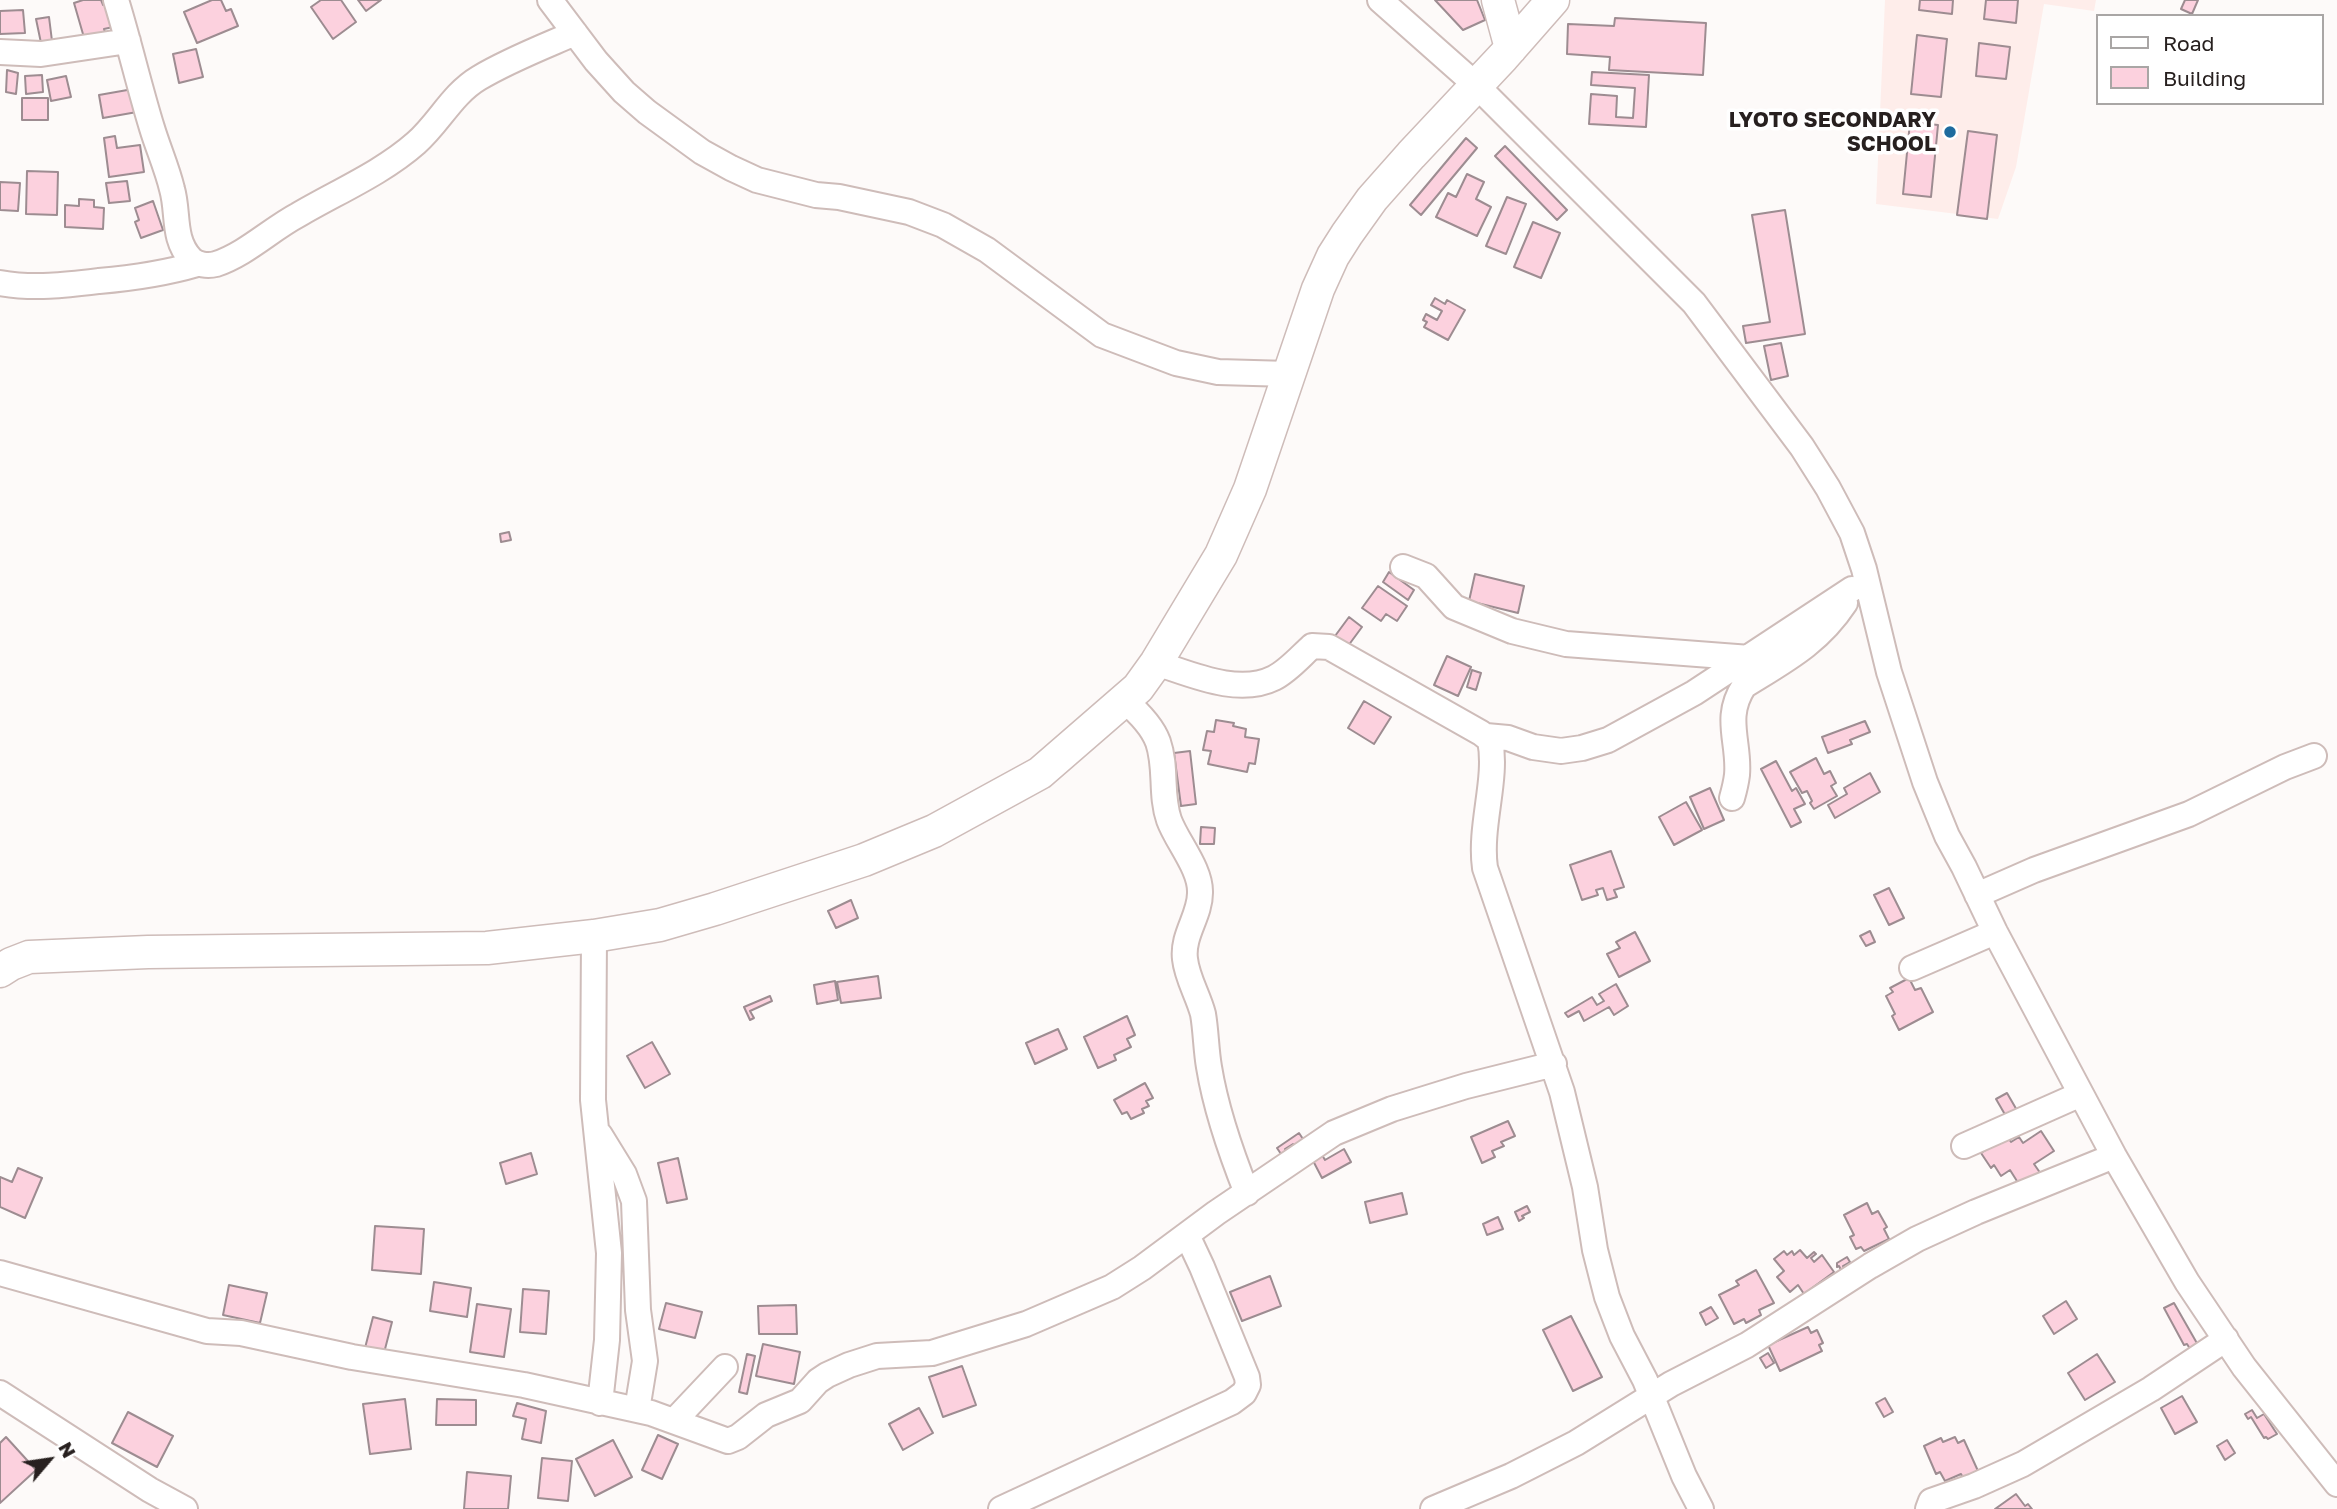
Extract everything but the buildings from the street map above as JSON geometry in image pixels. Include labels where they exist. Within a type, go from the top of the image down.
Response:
[{"type":"street","points":[[116,0],[152,128],[173,190],[176,231],[183,248],[197,264]]},
{"type":"street","points":[[550,0],[624,92],[646,112],[702,152],[744,174],[757,180],[816,195],[839,197],[909,212],[943,225],[986,250],[1101,335],[1176,363],[1218,372],[1289,374]]},
{"type":"street","points":[[1380,0],[1476,85],[1694,303],[1776,410],[1828,488],[1852,533],[1858,579],[1925,782],[1947,836],[1995,932],[2113,1156],[2187,1282],[2258,1386],[2337,1484]]},
{"type":"street","points":[[1498,0],[1511,48]]},
{"type":"street","points":[[0,971],[29,957],[161,952],[487,948],[594,936],[660,925],[864,860],[934,831],[1040,773],[1138,688],[1221,555],[1250,489],[1318,289],[1347,234],[1372,199],[1553,0]]},
{"type":"street","points":[[0,283],[60,286],[160,275],[197,264],[212,265],[227,260],[295,216],[371,174],[418,142],[451,102],[477,79],[575,33]]},
{"type":"street","points":[[0,52],[41,54],[128,41]]},
{"type":"street","points":[[1403,566],[1426,576],[1454,607],[1512,631],[1566,644],[1750,657]]},
{"type":"street","points":[[1156,663],[1209,680],[1245,684],[1276,677],[1312,646],[1329,647],[1486,736],[1508,738],[1533,747],[1561,751],[1608,740],[1694,693],[1750,657],[1858,579]]},
{"type":"street","points":[[1732,798],[1737,775],[1732,713],[1738,696],[1744,686],[1808,646],[1832,622],[1858,579]]},
{"type":"street","points":[[1125,701],[1143,719],[1158,742],[1165,776],[1163,795],[1169,820],[1200,885],[1199,904],[1185,945],[1184,957],[1203,1016],[1209,1068],[1224,1129],[1247,1194]]},
{"type":"street","points":[[1486,736],[1491,745],[1483,843],[1485,868],[1554,1064],[1570,1123],[1607,1297],[1700,1509]]},
{"type":"street","points":[[1977,895],[2034,870],[2189,814],[2285,767],[2314,756]]},
{"type":"street","points":[[1912,968],[1995,932]]},
{"type":"street","points":[[594,936],[593,1100],[609,1253],[609,1298],[600,1403]]},
{"type":"street","points":[[0,1273],[207,1331],[241,1333],[352,1357],[524,1385],[637,1410],[674,1421],[720,1440],[734,1440],[766,1415],[800,1401],[827,1374],[877,1356],[932,1353],[1026,1324],[1112,1287],[1334,1133],[1371,1116],[1466,1086],[1554,1064]]},
{"type":"street","points":[[1964,1146],[2081,1094]]},
{"type":"street","points":[[597,1132],[624,1174],[634,1201],[638,1310],[645,1361],[637,1410]]},
{"type":"street","points":[[1433,1509],[1511,1476],[1576,1444],[1652,1397],[1747,1345],[1917,1239],[2113,1156]]},
{"type":"street","points":[[1001,1509],[1199,1418],[1244,1393],[1248,1385],[1247,1377],[1187,1234]]},
{"type":"street","points":[[1928,1509],[1931,1501],[1974,1486],[2023,1464],[2151,1389],[2225,1339]]},
{"type":"street","points":[[674,1421],[725,1367]]},
{"type":"street","points":[[0,1392],[150,1490],[185,1509]]},
{"type":"shaded area","name":"LYOTO SECONDARY SCHOOL","points":[[1885,0],[2096,0],[2094,11],[2044,4],[2016,167],[1998,219],[1876,204]]},
{"type":"place","name":"LYOTO SECONDARY SCHOOL","points":[[1950,132]]}]
